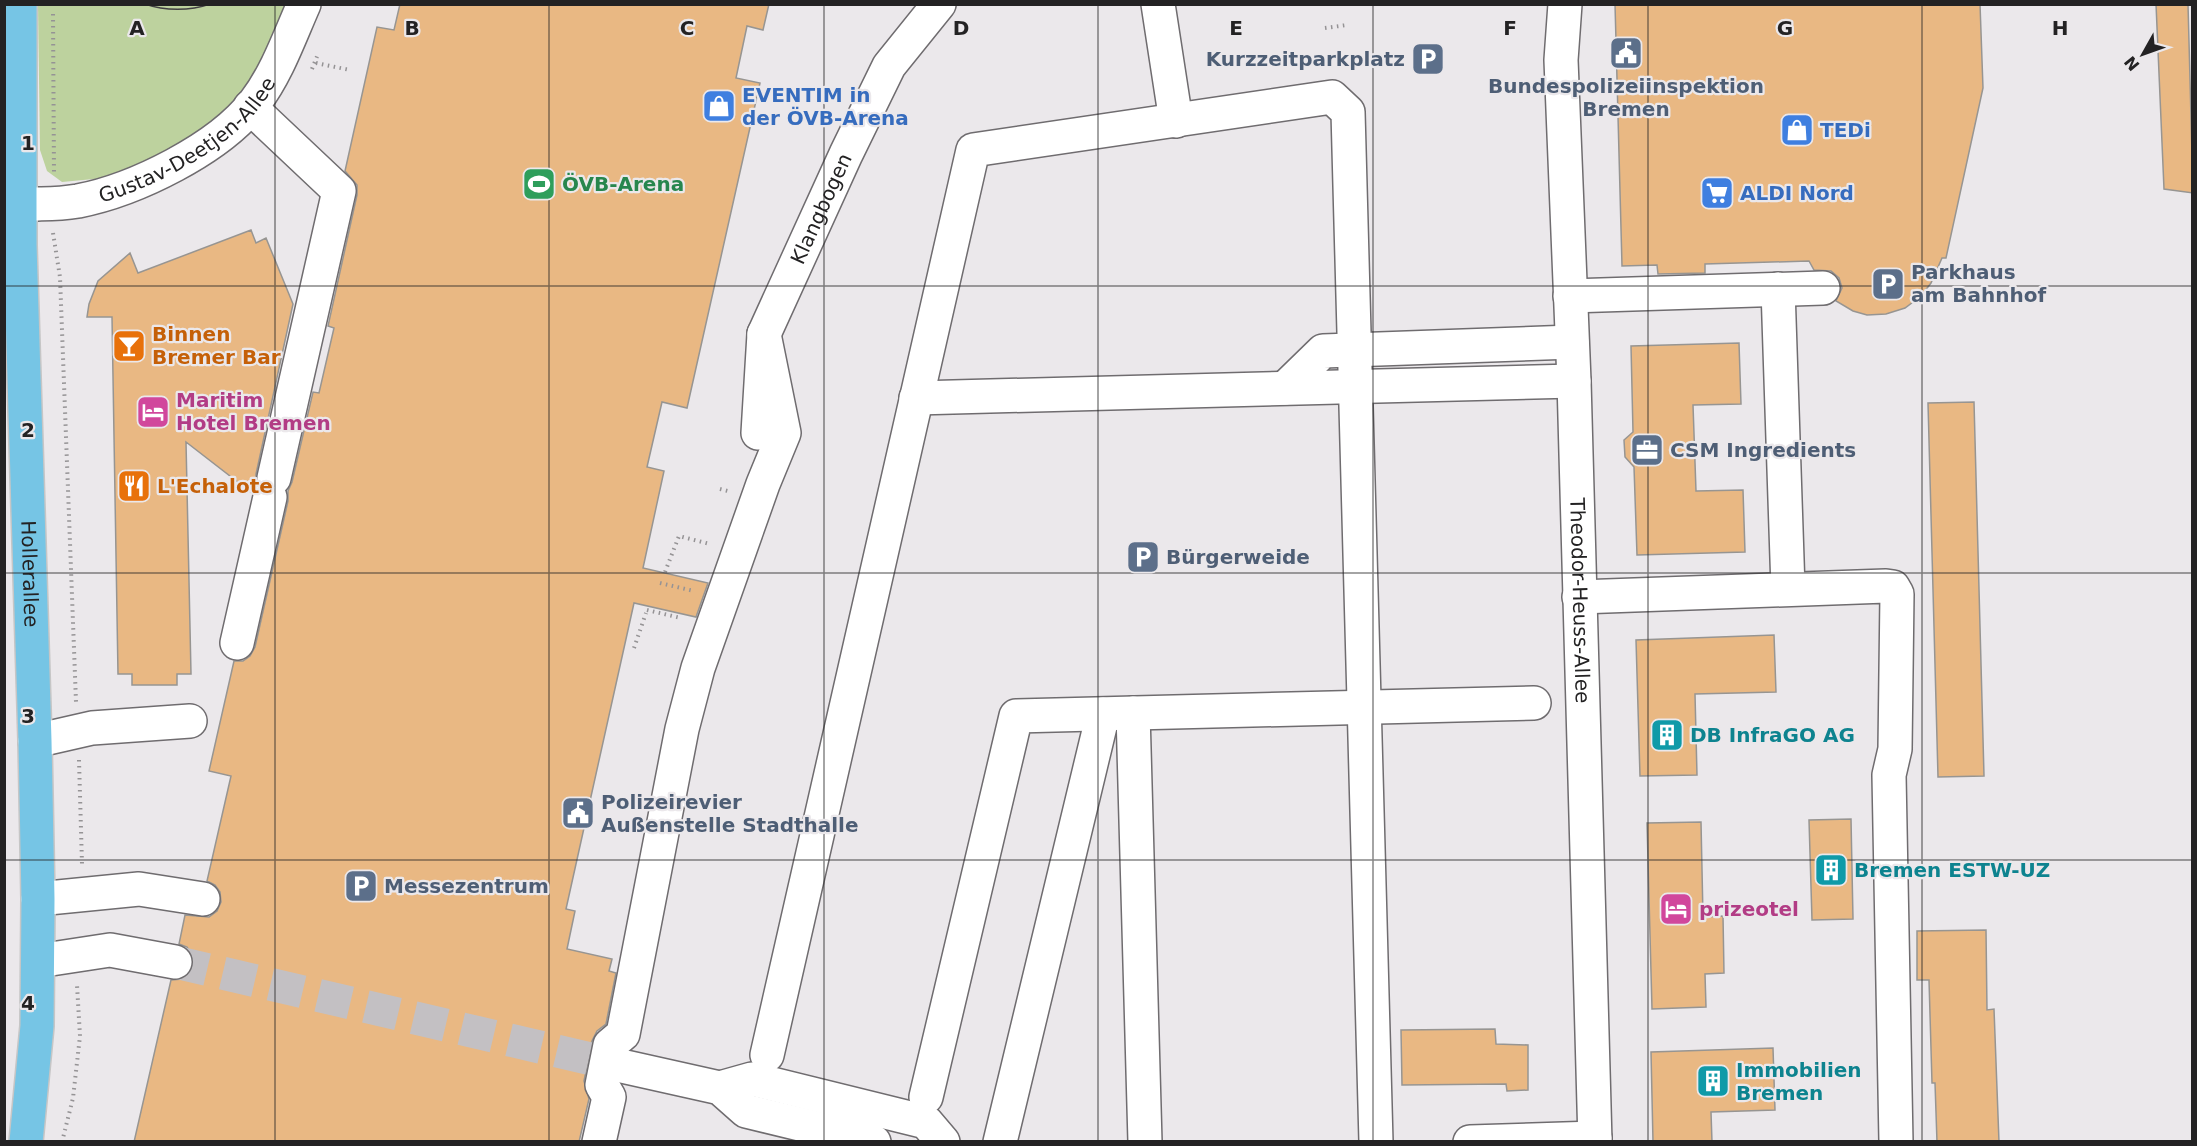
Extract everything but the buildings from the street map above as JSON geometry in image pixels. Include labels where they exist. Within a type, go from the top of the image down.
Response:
[{"type":"main road","name":"Hollerallee","points":[[20,4],[12,204],[22,374],[35,741],[38,899],[37,1026],[26,1142]]},
{"type":"street","name":"Gustav-Deetjen-Allee","points":[[12,204],[54,204],[79,201],[127,186],[178,163],[225,132],[250,107],[277,68],[304,4]]},
{"type":"street","name":"Klangbogen","points":[[758,433],[764,334],[889,66],[939,4]]},
{"type":"street","points":[[1158,4],[1176,121]]},
{"type":"street","name":"Theodor-Heuss-Allee","points":[[1548,4],[1561,60]]},
{"type":"street","name":"Theodor-Heuss-Allee","points":[[1565,4],[1561,60],[1574,381],[1595,1140]]},
{"type":"street","points":[[766,1055],[973,150],[1332,97],[1348,112],[1376,1142]]},
{"type":"street","points":[[237,643],[339,192],[250,107]]},
{"type":"street","points":[[1570,296],[1823,288]]},
{"type":"street","points":[[1778,289],[1788,589]]},
{"type":"street","points":[[599,1142],[609,1097],[602,1085],[610,1045],[623,1034],[682,729],[698,668],[763,484],[784,433],[764,334]]},
{"type":"street","points":[[1285,388],[1323,351],[1572,342]]},
{"type":"street","points":[[916,398],[1574,381]]},
{"type":"street","points":[[1579,597],[1893,587],[1897,594],[1895,749],[1889,775],[1896,1142]]},
{"type":"street","points":[[926,1097],[1016,716],[1534,703]]},
{"type":"street","points":[[1000,1142],[1118,714]]},
{"type":"street","points":[[1118,714],[1145,1142]]},
{"type":"street","points":[[35,741],[92,728],[190,721]]},
{"type":"street","points":[[38,899],[139,889],[203,899]]},
{"type":"street","points":[[38,961],[110,950],[175,962]]},
{"type":"street","points":[[616,1065],[720,1088],[752,1079],[926,1122],[943,1142]]},
{"type":"street","points":[[720,1088],[746,1111],[874,1142]]},
{"type":"street","points":[[1470,1142],[1595,1140]]},
{"type":"path","points":[[53,4],[53,238],[60,277],[78,731],[82,858],[78,896]]},
{"type":"path","points":[[1325,28],[1347,25]]},
{"type":"path","points":[[316,63],[350,70]]},
{"type":"path","points":[[664,572],[680,536],[717,545]]},
{"type":"path","points":[[660,583],[703,593]]},
{"type":"path","points":[[634,648],[647,611],[681,618]]},
{"type":"path","points":[[62,1142],[73,1098],[80,1036],[76,955]]},
{"type":"green space","points":[[38,5],[290,5],[250,90],[205,135],[147,164],[104,178],[62,182],[47,171],[40,150]]},
{"type":"tunnel","points":[[175,962],[617,1065]]},
{"type":"tram line","points":[[145,4],[178,9],[210,4]]},
{"type":"place","name":"Bundespolizeiinspektion Bremen","points":[[1626,53]]},
{"type":"place","name":"Kurzzeitparkplatz","points":[[1428,59]]},
{"type":"place","name":"EVENTIM in der ÖVB-Arena","points":[[719,106]]},
{"type":"place","name":"TEDi","points":[[1797,130]]},
{"type":"place","name":"ÖVB-Arena","points":[[539,184]]},
{"type":"place","name":"ALDI Nord","points":[[1717,193]]},
{"type":"place","name":"Parkhaus am Bahnhof","points":[[1888,284]]},
{"type":"place","name":"Binnen Bremer Bar","points":[[129,346]]},
{"type":"place","name":"Maritim Hotel Bremen","points":[[153,412]]},
{"type":"place","name":"CSM Ingredients","points":[[1647,450]]},
{"type":"place","name":"L'Echalote","points":[[134,486]]},
{"type":"place","name":"Bürgerweide","points":[[1143,557]]},
{"type":"place","name":"DB InfraGO AG","points":[[1667,735]]},
{"type":"place","name":"Polizeirevier Außenstelle Stadthalle","points":[[578,813]]},
{"type":"place","name":"Bremen ESTW-UZ","points":[[1831,870]]},
{"type":"place","name":"Messezentrum","points":[[361,886]]},
{"type":"place","name":"prizeotel","points":[[1676,909]]},
{"type":"place","name":"Immobilien Bremen","points":[[1713,1081]]}]
